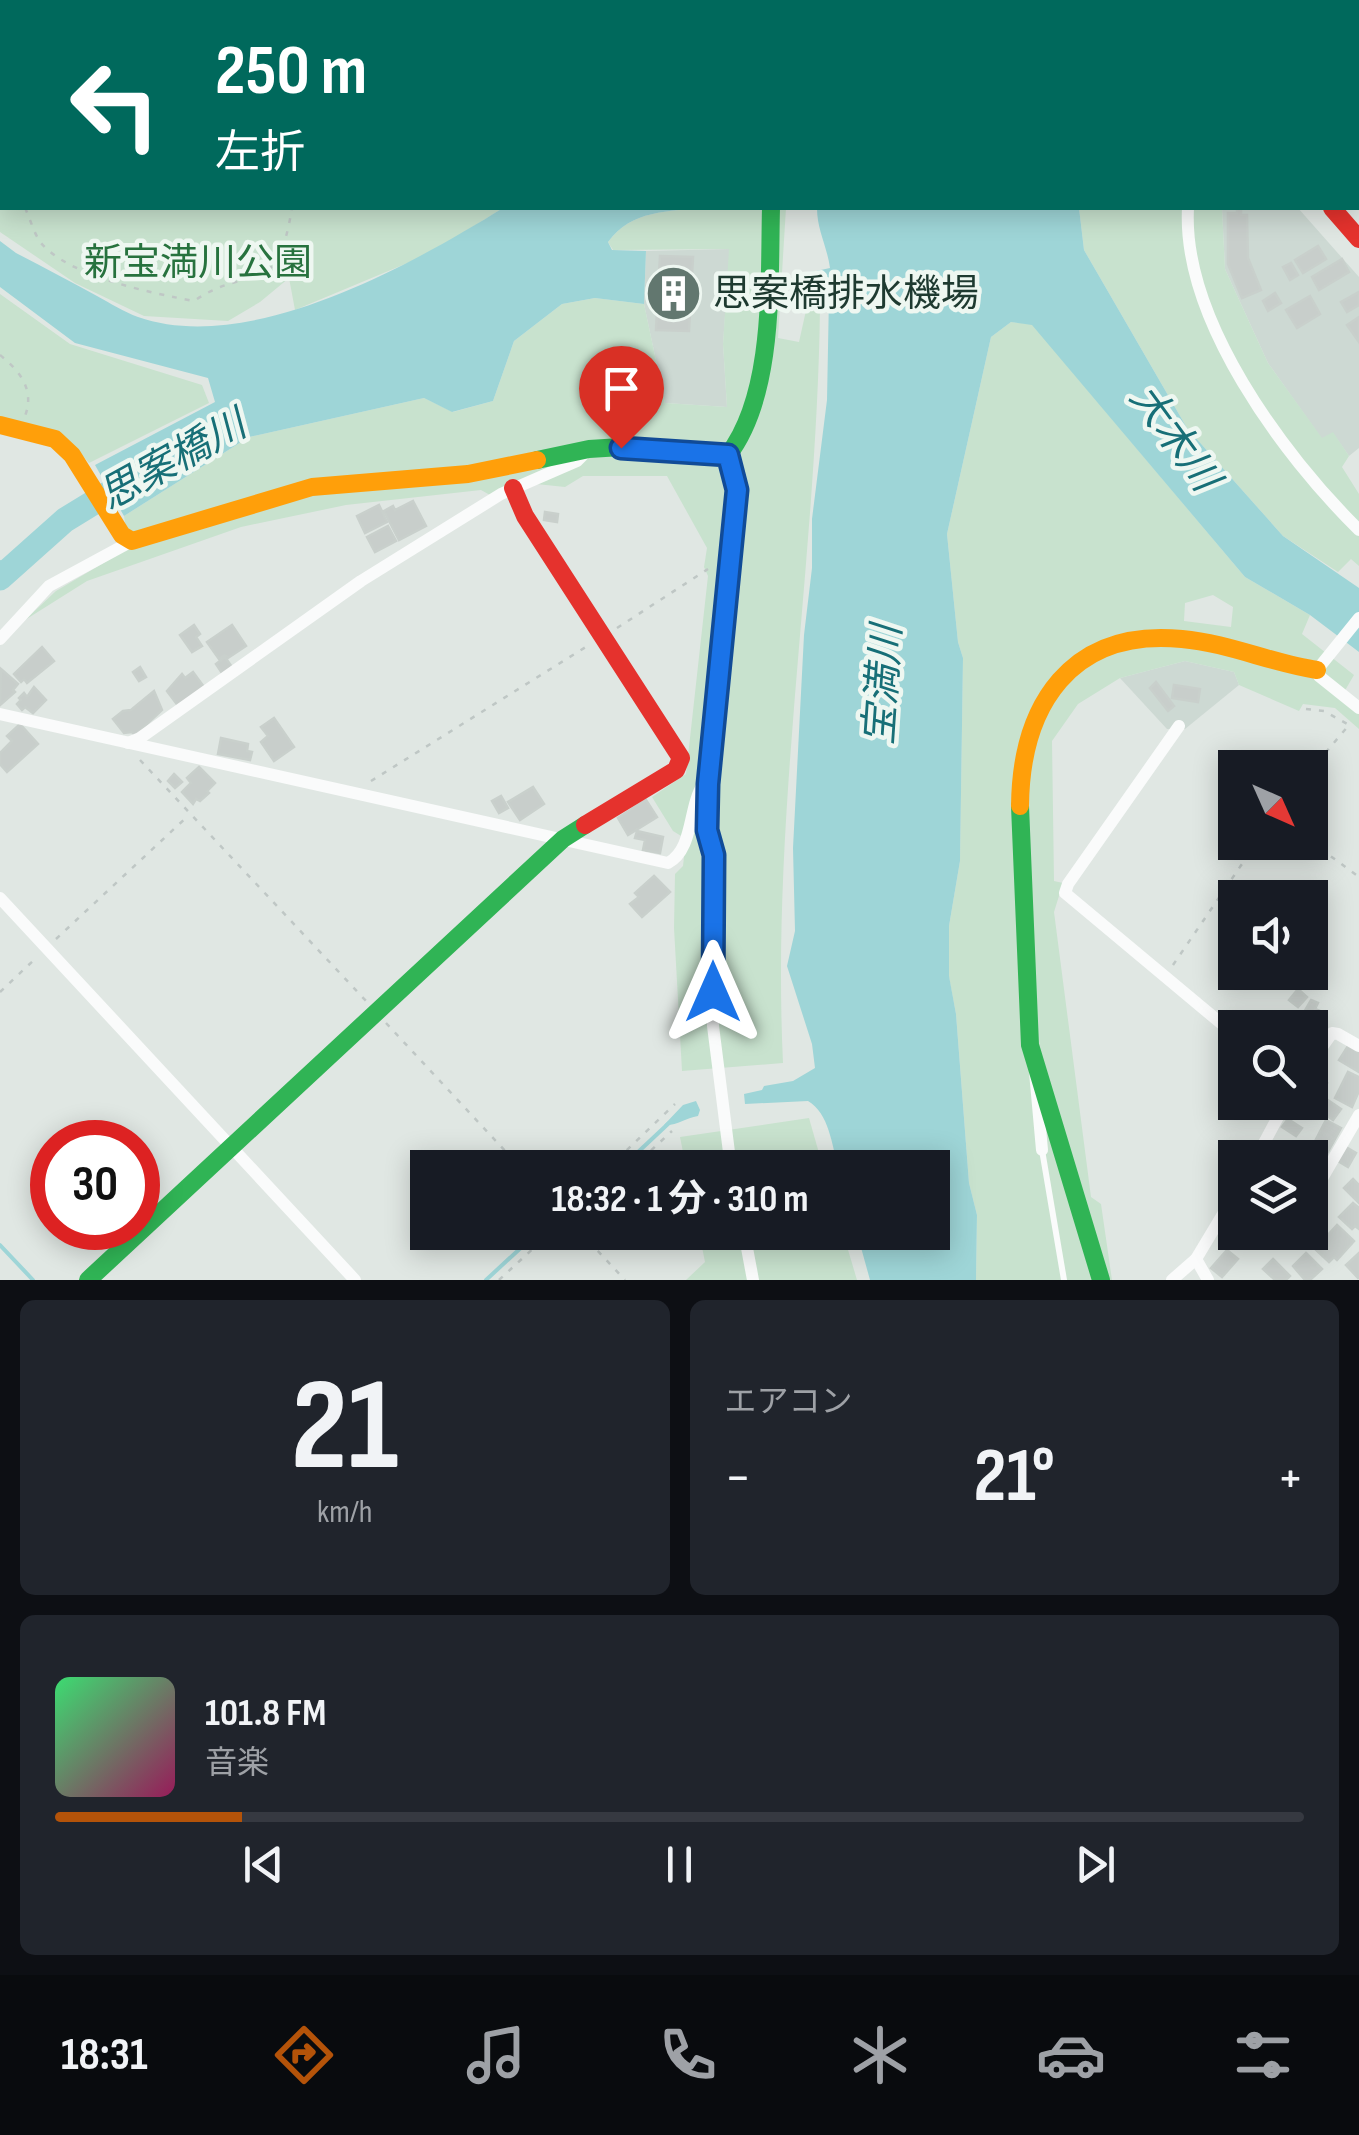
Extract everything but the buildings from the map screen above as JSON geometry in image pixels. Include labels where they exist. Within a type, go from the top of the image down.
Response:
[{"type":"main road","points":[[0,425],[55,439],[72,455],[127,538],[157,536],[257,501],[312,488],[468,474],[589,449],[728,455],[742,437],[763,362],[768,330],[771,210]]},
{"type":"main road","points":[[1334,210],[1359,239]]},
{"type":"main road","points":[[88,1280],[564,839],[676,770],[680,763],[524,516],[513,488]]},
{"type":"main road","points":[[1102,1280],[1064,1163],[1050,1102],[1034,1065],[1028,1016],[1018,782],[1030,722],[1046,694],[1069,670],[1096,653],[1132,641],[1174,637],[1209,641],[1294,668],[1317,670]]},
{"type":"street","points":[[1188,210],[1199,288],[1232,360],[1287,446],[1359,530]]},
{"type":"street","points":[[128,743],[361,582],[513,488],[577,461],[589,449]]},
{"type":"street","points":[[728,455],[737,490],[708,784],[707,830],[714,855],[712,1026],[729,1150]]},
{"type":"street","points":[[0,640],[50,586],[127,538]]},
{"type":"street","points":[[1359,618],[1317,670],[1319,676],[1359,708]]},
{"type":"street","points":[[0,714],[668,863],[683,848],[696,795],[708,784]]},
{"type":"street","points":[[1178,726],[1065,893],[1218,1021]]},
{"type":"street","points":[[0,898],[355,1280]]},
{"type":"street","points":[[1328,1039],[1338,1034],[1359,1046]]},
{"type":"street","points":[[1034,1065],[1042,1150]]},
{"type":"street","points":[[1328,1168],[1359,1115]]},
{"type":"street","points":[[1172,1280],[1196,1259],[1218,1222]]},
{"type":"street","points":[[747,1250],[753,1280]]},
{"type":"street","points":[[1196,1259],[1208,1280]]},
{"type":"lane","points":[[1042,1150],[1064,1280]]},
{"type":"path","points":[[26,210],[41,243],[75,266],[127,288],[194,301],[214,287],[264,276],[281,254],[292,210]]},
{"type":"path","points":[[0,354],[26,381],[29,406],[19,430]]},
{"type":"path","points":[[353,793],[708,569]]},
{"type":"path","points":[[1306,709],[1324,711],[1348,725],[1327,750]]},
{"type":"path","points":[[128,743],[505,1150]]},
{"type":"path","points":[[0,992],[190,814]]},
{"type":"path","points":[[1328,855],[1359,877]]},
{"type":"path","points":[[1165,977],[1245,860]]},
{"type":"path","points":[[627,1150],[675,1104]]},
{"type":"path","points":[[652,1150],[672,1132]]},
{"type":"path","points":[[498,1280],[531,1250]]},
{"type":"path","points":[[597,1250],[625,1280]]},
{"type":"shaded area","points":[[1222,210],[1300,210],[1359,277],[1359,448],[1349,456],[1333,433],[1322,439],[1268,363],[1225,269]]},
{"type":"shaded area","points":[[730,249],[723,344],[727,407],[665,403],[644,304],[646,251]]},
{"type":"shaded area","points":[[1185,661],[1234,672],[1239,685],[1185,729],[1167,729],[1120,678]]},
{"type":"green space","name":"新宝満川公園","points":[[0,210],[500,210],[429,254],[295,310],[289,278],[228,321],[144,316],[75,283],[0,232]]},
{"type":"green space","points":[[786,210],[778,338],[799,342],[807,306],[820,307],[811,496],[783,874],[783,1063],[682,1071],[674,928],[675,874],[683,866],[686,839],[673,831],[652,797],[686,774],[708,576],[704,567],[707,548],[667,476],[583,476],[565,487],[517,482],[490,495],[481,490],[346,505],[241,527],[87,581],[25,620],[56,591],[129,548],[124,516],[249,437],[424,398],[453,412],[493,401],[514,341],[562,304],[595,298],[644,304],[665,403],[727,407],[723,344],[729,249],[613,250],[608,242],[617,231],[639,218],[665,212]]},
{"type":"green space","points":[[1079,210],[1222,210],[1225,269],[1268,363],[1322,438],[1333,432],[1349,456],[1342,467],[1359,494],[1359,566],[1351,559],[1338,572],[1283,536],[1187,428],[1084,250]]},
{"type":"green space","name":"新宝満川公園","points":[[0,294],[70,344],[202,385],[209,403],[89,463],[60,437],[0,418]]},
{"type":"green space","points":[[1011,322],[1032,324],[1245,577],[1310,615],[1302,634],[1354,675],[1340,699],[1359,713],[1359,729],[1335,708],[1303,704],[1299,711],[1239,685],[1234,672],[1185,661],[1120,678],[1078,704],[1052,741],[1054,881],[1063,883],[1054,912],[1091,1197],[1101,1204],[1112,1280],[976,1280],[977,1215],[969,1183],[956,1014],[949,977],[949,926],[960,861],[963,658],[947,534],[991,337]],"holes":[[[1213,595],[1233,607],[1231,627],[1184,621],[1185,603]]]},
{"type":"green space","points":[[809,1118],[818,1150],[683,1150],[680,1137]]},
{"type":"green space","points":[[703,1250],[848,1250],[857,1280],[686,1280],[705,1262]]},
{"type":"water","points":[[500,210],[678,210],[639,218],[617,231],[608,242],[612,250],[646,251],[644,304],[595,298],[562,304],[514,341],[493,401],[452,412],[424,398],[249,437],[124,516],[95,465],[215,402],[208,378],[75,343],[0,287],[0,241],[138,317],[182,326],[229,324],[278,315],[328,298],[423,255]]},
{"type":"water","points":[[817,210],[1079,210],[1084,250],[1187,428],[1283,536],[1359,588],[1359,652],[1310,615],[1245,577],[1032,325],[1011,322],[991,337],[947,534],[963,658],[960,861],[949,926],[949,976],[956,1014],[969,1183],[977,1215],[976,1280],[870,1280],[862,1250],[950,1250],[950,1150],[834,1150],[821,1113],[808,1101],[745,1104],[744,1094],[793,1081],[815,1068],[812,1044],[787,966],[795,931],[793,848],[812,519],[827,400],[829,296],[802,288],[802,274],[830,268]]},
{"type":"water","points":[[696,1101],[698,1116],[664,1125],[683,1105]]},
{"type":"waterway","name":"思案橋川","points":[[0,578],[65,520],[119,487]]},
{"type":"waterway","points":[[0,562],[8,570]]},
{"type":"waterway","points":[[640,1150],[669,1123]]},
{"type":"waterway","points":[[0,1245],[33,1280]]},
{"type":"waterway","points":[[486,1280],[518,1250]]},
{"type":"traffic: fast","points":[[537,460],[621,447],[728,455],[743,430],[762,370],[769,303],[771,210]]},
{"type":"traffic: fast","points":[[1020,806],[1030,1045],[1101,1280]]},
{"type":"traffic: fast","points":[[88,1280],[563,839],[585,825]]},
{"type":"traffic: slow","points":[[0,425],[55,439],[72,455],[122,535],[132,541],[312,487],[468,474],[537,460]]},
{"type":"traffic: slow","points":[[1020,806],[1030,736],[1042,706],[1060,680],[1082,660],[1110,646],[1143,639],[1182,639],[1317,670]]},
{"type":"traffic: jam","points":[[1334,210],[1359,239]]},
{"type":"traffic: jam","points":[[513,488],[525,516],[681,758],[676,770],[585,825]]},
{"type":"place","name":"思案橋排水機場","points":[[674,294]]},
{"type":"route","points":[[621,448],[728,455],[734,470],[737,490],[708,784],[707,830],[714,855],[713,992]]},
{"type":"water label","name":"大木川","points":[[1174,438]]},
{"type":"water label","name":"宝満川","points":[[884,685]]}]
